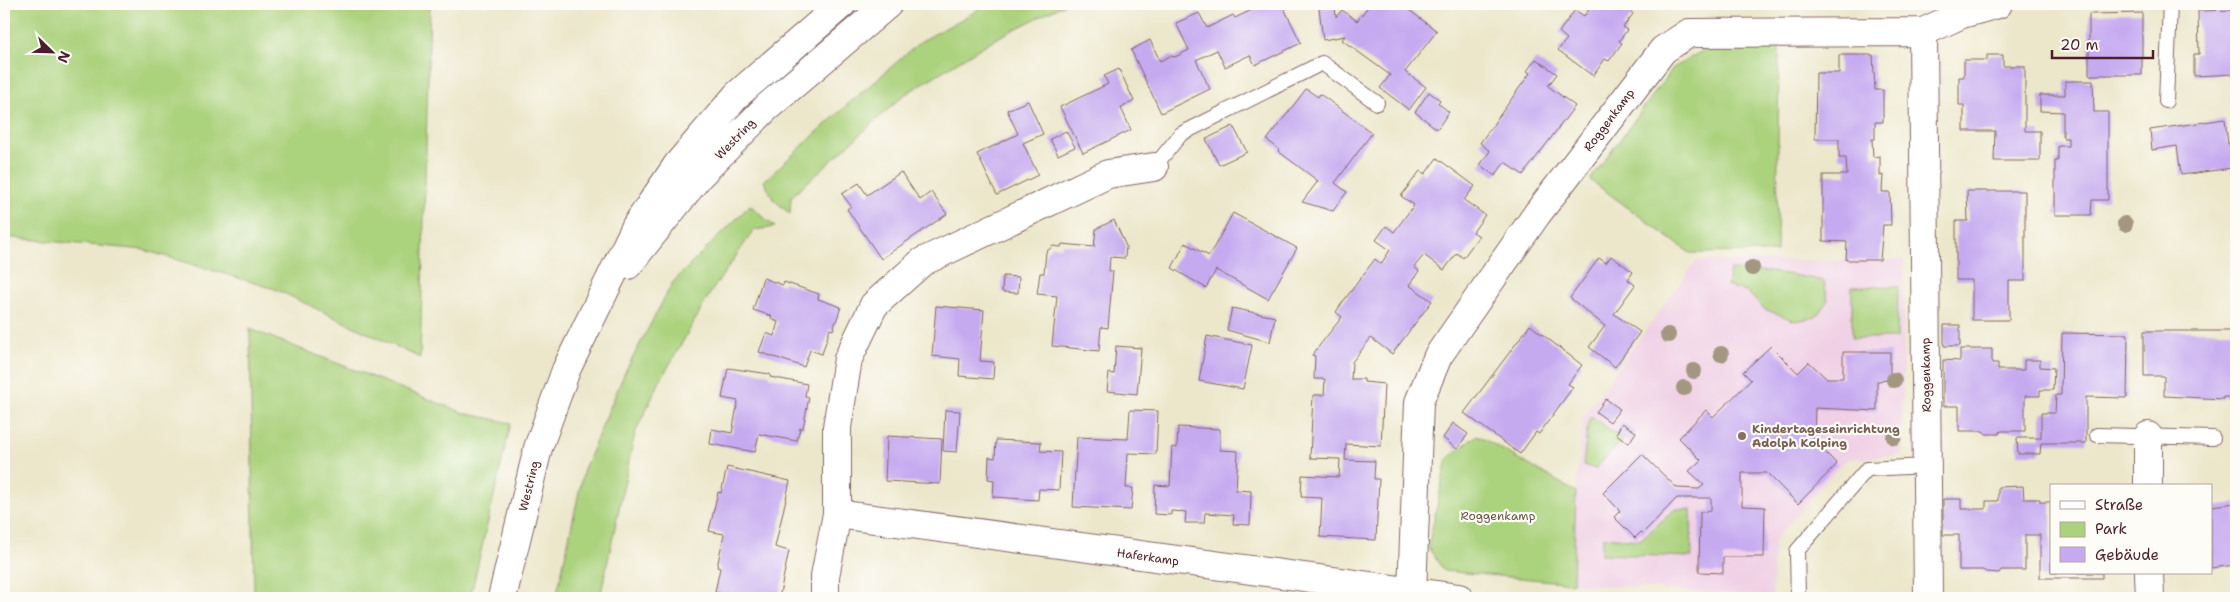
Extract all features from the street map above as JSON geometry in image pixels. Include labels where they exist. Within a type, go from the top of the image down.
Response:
[{"type":"street","name":"Westring","points":[[502,598],[538,448],[566,370],[636,226],[678,164],[738,94],[842,4]]},
{"type":"street","name":"Westring","points":[[603,295],[650,240],[699,176],[739,135],[766,108],[888,4]]},
{"type":"street","name":"Roggenkamp","points":[[1412,593],[1419,402],[1438,356],[1537,214],[1663,50],[1689,33],[1923,32],[1962,14],[1998,4]]},
{"type":"street","name":"Roggenkamp","points":[[1923,32],[1928,598]]},
{"type":"street","points":[[825,598],[825,576],[837,514],[837,427],[848,359],[874,305],[922,262],[1108,174],[1154,167]]},
{"type":"street","points":[[2148,436],[2148,484]]},
{"type":"street","name":"Haferkamp","points":[[837,514],[1459,598]]},
{"type":"street","points":[[2150,574],[2150,598]]},
{"type":"lane","points":[[2166,101],[2170,4]]},
{"type":"lane","points":[[1154,167],[1181,134],[1322,64],[1377,103]]},
{"type":"lane","points":[[2097,435],[2213,438]]},
{"type":"lane","points":[[1798,598],[1798,551],[1867,469],[1927,466]]},
{"type":"shaded area","name":"Kindertageseinrichtung Adolph Kolping","points":[[1904,260],[1902,454],[1845,460],[1774,540],[1772,597],[1573,583],[1576,492],[1583,417],[1696,261]]},
{"type":"green space","points":[[4,4],[430,4],[420,358],[275,289],[144,250],[4,237]]},
{"type":"green space","points":[[989,4],[1065,4],[993,40],[904,95],[791,197],[790,214],[773,199],[764,181],[846,106],[920,42]]},
{"type":"green space","points":[[1779,43],[1777,252],[1690,253],[1590,180],[1673,68],[1702,51]]},
{"type":"green space","points":[[750,205],[775,227],[754,230],[711,292],[659,383],[635,433],[600,598],[556,598],[584,469],[625,372],[673,282]]},
{"type":"green space","points":[[1730,270],[1777,273],[1824,281],[1828,300],[1816,317],[1796,321],[1764,309],[1748,293],[1727,285]]},
{"type":"green space","points":[[1898,286],[1897,338],[1852,338],[1852,287]]},
{"type":"green space","points":[[250,329],[464,413],[511,423],[470,598],[254,598]]},
{"type":"green space","points":[[1592,416],[1623,440],[1595,469],[1583,465],[1588,422]]},
{"type":"green space","name":"Roggenkamp","points":[[1477,435],[1576,492],[1573,583],[1444,571],[1428,547],[1447,459]]},
{"type":"green space","points":[[1675,509],[1691,510],[1692,557],[1601,554],[1603,537],[1640,540]]},
{"type":"building","points":[[1264,4],[1282,4],[1301,43],[1255,65],[1250,55],[1225,67],[1217,50],[1196,60],[1210,89],[1161,113],[1131,50],[1150,40],[1160,61],[1170,56],[1175,57],[1189,50],[1176,23],[1199,13],[1207,28],[1233,15],[1235,18]]},
{"type":"building","points":[[1370,4],[1401,4],[1437,31],[1405,72],[1426,87],[1409,110],[1380,88],[1390,75],[1342,40],[1345,36],[1323,40],[1319,8],[1335,7],[1336,17],[1342,10],[1357,21]]},
{"type":"building","points":[[1593,4],[1624,4],[1633,14],[1623,27],[1627,30],[1619,41],[1622,43],[1609,61],[1605,59],[1593,76],[1558,50],[1567,39],[1559,32],[1575,10],[1584,16]]},
{"type":"building","points":[[2236,10],[2236,74],[2194,76],[2194,54],[2199,54],[2198,11]]},
{"type":"building","points":[[2142,13],[2142,75],[2089,75],[2089,14]]},
{"type":"building","points":[[1839,55],[1873,55],[1875,90],[1883,90],[1883,122],[1875,122],[1875,139],[1872,139],[1873,157],[1880,156],[1880,176],[1883,175],[1882,192],[1890,192],[1891,225],[1883,225],[1880,260],[1846,260],[1847,242],[1823,241],[1823,175],[1847,175],[1846,158],[1839,158],[1839,139],[1815,139],[1816,73],[1839,73]]},
{"type":"building","points":[[1987,55],[2003,55],[2003,66],[2025,66],[2025,131],[2040,131],[2040,161],[1994,161],[1995,131],[1964,131],[1964,105],[1959,105],[1959,77],[1964,77],[1964,60],[1987,60]]},
{"type":"building","points":[[1536,59],[1557,74],[1548,86],[1575,106],[1523,175],[1505,162],[1495,176],[1480,165],[1490,151],[1480,143],[1530,73],[1527,71]]},
{"type":"building","points":[[1119,69],[1134,101],[1121,108],[1131,130],[1083,153],[1060,107],[1108,84],[1104,76]]},
{"type":"building","points":[[2065,81],[2093,81],[2094,112],[2108,112],[2108,200],[2092,200],[2091,215],[2055,215],[2055,161],[2058,161],[2058,146],[2068,146],[2068,138],[2063,138],[2063,112],[2040,111],[2040,95],[2065,95]]},
{"type":"building","points":[[1306,89],[1318,97],[1320,94],[1372,133],[1335,183],[1347,192],[1333,211],[1302,202],[1318,181],[1278,151],[1279,149],[1267,140]]},
{"type":"building","points":[[1429,92],[1440,100],[1438,103],[1449,112],[1437,129],[1415,112]]},
{"type":"building","points":[[1028,101],[1043,134],[1023,143],[1038,175],[997,195],[977,154],[1018,134],[1007,110]]},
{"type":"building","points":[[2225,119],[2228,144],[2236,143],[2236,164],[2231,164],[2232,168],[2181,175],[2177,146],[2152,150],[2150,130]]},
{"type":"building","points":[[1233,126],[1247,152],[1219,165],[1206,139]]},
{"type":"building","points":[[1066,131],[1075,147],[1058,155],[1050,139]]},
{"type":"building","points":[[1437,158],[1475,186],[1464,200],[1485,215],[1473,232],[1479,236],[1463,258],[1457,253],[1444,270],[1424,255],[1414,267],[1419,271],[1409,285],[1432,301],[1392,354],[1371,338],[1352,362],[1351,379],[1364,379],[1364,382],[1384,384],[1381,446],[1346,444],[1345,460],[1375,461],[1374,479],[1379,479],[1376,540],[1320,537],[1322,498],[1301,497],[1302,475],[1339,477],[1340,459],[1310,458],[1313,395],[1324,395],[1325,379],[1314,379],[1315,356],[1312,355],[1342,317],[1336,312],[1342,303],[1375,259],[1381,264],[1390,250],[1376,240],[1386,226],[1394,232],[1414,205],[1401,196],[1420,171],[1425,174]]},
{"type":"building","points":[[901,172],[920,200],[931,192],[947,214],[881,259],[847,209],[851,206],[842,194],[859,183],[867,195]]},
{"type":"building","points":[[1967,191],[2025,191],[2025,281],[2009,281],[2009,320],[1972,320],[1972,280],[1956,280],[1956,221],[1968,221]]},
{"type":"building","points":[[1233,213],[1297,248],[1268,299],[1216,270],[1206,288],[1172,268],[1185,243],[1209,256]]},
{"type":"building","points":[[1114,220],[1126,246],[1125,258],[1110,257],[1109,271],[1113,271],[1108,328],[1101,327],[1099,351],[1052,346],[1057,296],[1037,294],[1040,273],[1044,273],[1046,252],[1053,246],[1061,247],[1062,244],[1094,247],[1096,229]]},
{"type":"building","points":[[1611,256],[1633,272],[1628,280],[1635,285],[1614,314],[1640,332],[1615,367],[1589,347],[1605,326],[1570,298],[1599,258],[1606,263]]},
{"type":"building","points":[[1003,276],[1019,277],[1018,293],[1002,292]]},
{"type":"building","points":[[763,278],[783,285],[784,282],[819,294],[818,299],[841,307],[833,330],[830,329],[822,354],[810,350],[804,367],[759,352],[766,333],[774,336],[778,322],[771,319],[772,316],[753,310]]},
{"type":"building","points":[[936,306],[984,310],[980,361],[994,362],[993,379],[959,376],[960,359],[932,356]]},
{"type":"building","points":[[1232,308],[1275,317],[1270,342],[1227,330]]},
{"type":"building","points":[[1530,325],[1582,365],[1568,384],[1573,387],[1539,434],[1536,432],[1520,454],[1464,413]]},
{"type":"building","points":[[1944,325],[1960,325],[1960,346],[1944,346]]},
{"type":"building","points":[[2144,331],[2236,331],[2236,397],[2223,397],[2223,399],[2164,396],[2164,376],[2144,376]]},
{"type":"building","points":[[2062,333],[2128,334],[2127,398],[2086,397],[2086,443],[2041,443],[2040,454],[2018,454],[2017,438],[2041,438],[2041,413],[2055,413],[2056,395],[2061,395]]},
{"type":"building","points":[[1207,336],[1252,345],[1243,389],[1199,381]]},
{"type":"building","points":[[1116,346],[1141,348],[1137,394],[1107,391],[1109,373],[1114,374]]},
{"type":"building","points":[[1771,346],[1798,373],[1809,362],[1826,378],[1843,378],[1843,352],[1890,352],[1890,380],[1877,381],[1877,411],[1815,408],[1814,441],[1837,464],[1798,504],[1767,473],[1742,473],[1742,506],[1765,507],[1764,557],[1723,557],[1723,573],[1699,572],[1700,512],[1711,511],[1711,498],[1677,498],[1643,533],[1641,532],[1635,538],[1614,517],[1620,511],[1603,493],[1642,454],[1677,488],[1699,489],[1704,485],[1689,471],[1701,460],[1679,438],[1706,410],[1713,417],[1751,380],[1743,372]]},
{"type":"building","points":[[1960,349],[1992,349],[1992,363],[1998,363],[1998,370],[2024,370],[2024,360],[2040,360],[2040,367],[2054,368],[2053,390],[2040,390],[2040,396],[2025,396],[2025,431],[2001,431],[1999,434],[1986,434],[1983,431],[1959,431],[1959,406],[1943,406],[1943,360],[1960,361]]},
{"type":"building","points":[[728,368],[770,374],[770,377],[807,384],[805,396],[809,397],[803,428],[800,428],[797,441],[759,434],[755,452],[710,444],[712,429],[732,433],[738,401],[722,398]]},
{"type":"building","points":[[1606,399],[1620,409],[1610,422],[1596,412]]},
{"type":"building","points":[[945,410],[960,411],[957,452],[943,451]]},
{"type":"building","points":[[1130,410],[1158,411],[1156,454],[1128,453],[1126,488],[1133,488],[1131,510],[1073,507],[1077,437],[1128,439]]},
{"type":"building","points":[[1453,423],[1468,434],[1457,449],[1443,438]]},
{"type":"building","points":[[1622,423],[1636,432],[1629,443],[1616,434]]},
{"type":"building","points":[[1178,427],[1220,429],[1220,450],[1238,451],[1236,490],[1251,491],[1250,525],[1233,524],[1234,515],[1205,513],[1204,523],[1185,523],[1186,512],[1171,511],[1171,515],[1154,514],[1155,485],[1170,486],[1172,447],[1177,448]]},
{"type":"building","points":[[887,436],[942,439],[940,484],[885,481]]},
{"type":"building","points":[[996,440],[1041,442],[1040,451],[1061,452],[1059,490],[1039,489],[1038,500],[993,497],[994,480],[988,479],[989,457],[995,458]]},
{"type":"building","points":[[727,467],[790,481],[775,547],[789,551],[779,598],[744,598],[715,592],[720,568],[717,567],[724,534],[709,531],[718,492],[721,493]]},
{"type":"building","points":[[2023,486],[2024,499],[2040,499],[2040,502],[2050,502],[2050,574],[2102,574],[2102,578],[2040,578],[2040,535],[2025,535],[2025,570],[2001,570],[1999,573],[1983,570],[1959,570],[1959,535],[1943,535],[1943,499],[1961,499],[1961,509],[1986,509],[1986,501],[1998,501],[1998,487]]},
{"type":"building","points":[[2236,503],[2236,565],[2212,568],[2212,506]]},
{"type":"place","name":"Kindertageseinrichtung Adolph Kolping","points":[[1742,436]]}]
